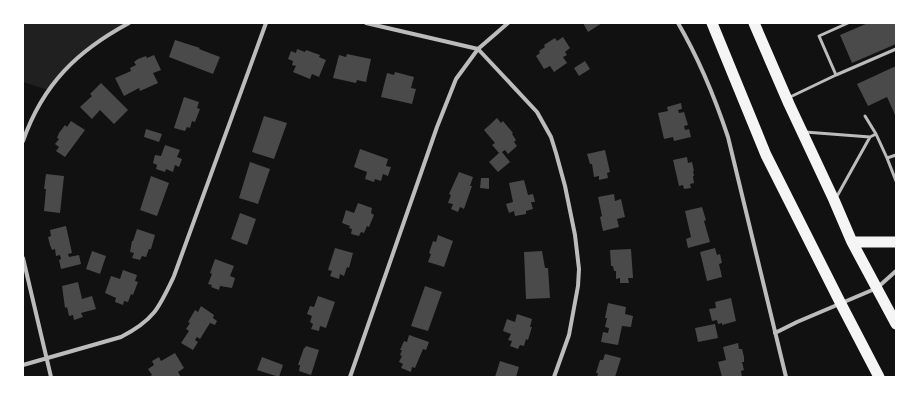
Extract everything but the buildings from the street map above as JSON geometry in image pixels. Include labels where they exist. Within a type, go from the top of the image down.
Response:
[{"type":"highway","points":[[712,23],[766,155],[879,377]]},
{"type":"highway","points":[[754,23],[786,98],[852,242],[896,324]]},
{"type":"highway","points":[[852,242],[896,242]]},
{"type":"street","points":[[23,140],[34,113],[48,90],[63,71],[102,38],[129,23]]},
{"type":"street","points":[[23,365],[122,337],[136,330],[160,307],[174,276],[266,23]]},
{"type":"street","points":[[366,23],[478,49],[538,112],[551,137],[565,186],[575,235],[579,269],[578,286],[569,335],[554,377]]},
{"type":"street","points":[[350,377],[437,127],[456,79],[478,49],[508,23]]},
{"type":"street","points":[[678,23],[704,73],[718,105],[728,138],[786,377]]},
{"type":"street","points":[[23,258],[51,377]]},
{"type":"street","points":[[775,333],[877,288],[896,271]]},
{"type":"lane","points":[[836,75],[819,36],[848,23]]},
{"type":"lane","points":[[786,98],[896,49]]},
{"type":"lane","points":[[865,116],[876,134],[896,181]]},
{"type":"lane","points":[[802,132],[870,137],[876,134]]},
{"type":"lane","points":[[834,200],[870,137]]},
{"type":"lane","points":[[887,158],[896,154]]},
{"type":"shaded area","points":[[23,23],[129,23],[75,59],[48,90],[23,82]]}]
